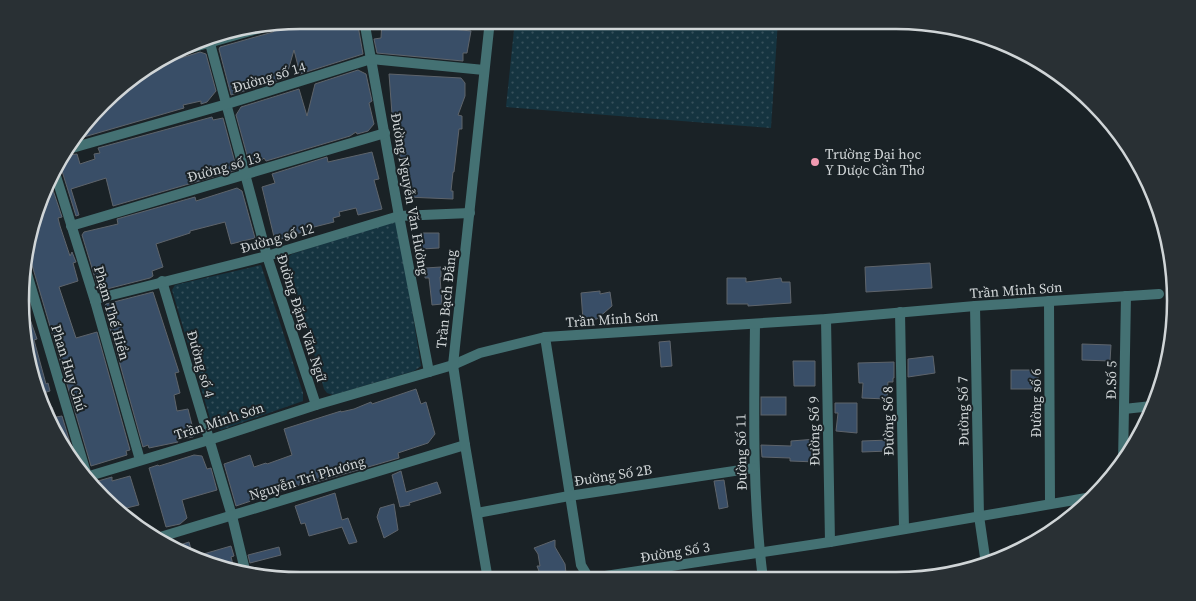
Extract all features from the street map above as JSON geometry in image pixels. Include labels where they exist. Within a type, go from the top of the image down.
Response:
[{"type":"street","name":"Đường Nguyễn Văn Hưởng","points":[[366,29],[429,372]]},
{"type":"street","name":"Trần Bạch Đằng","points":[[487,572],[453,365],[489,29]]},
{"type":"street","name":"Đường Đặng Văn Ngữ","points":[[210,44],[267,256],[316,405]]},
{"type":"street","name":"Đường số 14","points":[[77,146],[226,104],[371,59],[484,70]]},
{"type":"street","name":"Đường số 13","points":[[71,226],[385,133]]},
{"type":"street","name":"Phạm Thế Hiển","points":[[58,179],[95,301],[140,460]]},
{"type":"street","name":"Đường số 12","points":[[95,301],[96,299],[162,281],[267,256],[399,216],[470,213]]},
{"type":"street","name":"Phan Huy Chú","points":[[29,281],[83,463]]},
{"type":"street","name":"Đường số 4","points":[[162,281],[232,516],[244,566]]},
{"type":"street","name":"Trần Minh Sơn","points":[[92,475],[316,405],[453,365],[480,353],[545,338],[1159,294]]},
{"type":"street","name":"Đ.Số 5","points":[[1123,448],[1126,296]]},
{"type":"street","name":"Đường số 6","points":[[1049,301],[1050,504]]},
{"type":"street","name":"Đường Số 7","points":[[975,306],[979,516],[985,557]]},
{"type":"street","name":"Đường Số 8","points":[[900,312],[904,529]]},
{"type":"street","name":"Đường Số 9","points":[[826,319],[830,542]]},
{"type":"street","name":"Đường Số 11","points":[[755,324],[754,468],[762,572]]},
{"type":"street","points":[[545,338],[569,496]]},
{"type":"street","points":[[1124,409],[1146,407]]},
{"type":"street","name":"Nguyễn Tri Phương","points":[[165,536],[465,445]]},
{"type":"street","name":"Đường Số 2B","points":[[477,513],[569,496],[754,468]]},
{"type":"street","name":"Đường Số 3","points":[[569,496],[581,565],[585,572]]},
{"type":"street","points":[[759,552],[830,542],[1082,499]]},
{"type":"street","name":"Đường Số 3","points":[[631,572],[759,552]]},
{"type":"shaded area","points":[[514,29],[777,29],[771,128],[506,107]]},
{"type":"shaded area","points":[[392,221],[398,223],[421,366],[414,371],[333,395],[327,393],[324,389],[287,258],[292,254]]},
{"type":"shaded area","points":[[261,265],[303,393],[303,401],[221,430],[212,425],[172,290],[175,285]]},
{"type":"building","points":[[283,29],[359,29],[363,54],[300,74],[294,50],[286,78],[231,95],[220,47]]},
{"type":"building","points":[[382,29],[452,29],[471,31],[467,53],[463,53],[463,61],[377,53],[374,39],[381,38]]},
{"type":"building","points":[[200,52],[206,54],[216,91],[207,102],[201,104],[201,101],[183,105],[184,108],[84,137],[96,121],[121,96],[165,65]]},
{"type":"building","points":[[358,70],[366,74],[372,101],[369,103],[374,124],[368,131],[357,134],[356,132],[350,136],[266,161],[264,158],[259,163],[250,166],[236,115],[241,107],[299,89],[307,116],[315,84]]},
{"type":"building","points":[[389,74],[461,78],[465,83],[465,96],[458,115],[462,116],[462,129],[459,129],[453,172],[451,191],[453,191],[453,199],[406,197],[406,188],[403,188],[404,176],[392,114]]},
{"type":"building","points":[[212,117],[213,120],[223,118],[237,170],[113,206],[106,178],[71,189],[79,215],[76,216],[62,171],[72,155],[77,154],[80,164],[95,159],[94,154],[100,153],[98,148]]},
{"type":"building","points":[[372,152],[379,179],[374,180],[382,209],[358,215],[356,208],[339,212],[340,216],[333,218],[334,222],[306,229],[306,231],[275,241],[262,187],[275,183],[272,174],[327,157],[328,162]]},
{"type":"building","points":[[237,188],[242,191],[255,238],[231,244],[225,222],[190,231],[190,233],[156,244],[163,267],[152,271],[153,276],[150,278],[99,291],[82,235],[84,232],[118,224],[117,219],[195,197],[196,201]]},
{"type":"building","points":[[53,189],[62,217],[58,218],[60,226],[70,256],[72,252],[76,262],[73,263],[78,281],[59,287],[76,338],[97,332],[130,450],[126,451],[127,455],[91,466],[32,265],[38,230]]},
{"type":"building","points":[[420,233],[439,233],[439,248],[421,249]]},
{"type":"building","points":[[930,263],[932,288],[866,292],[865,267]]},
{"type":"building","points":[[441,267],[442,304],[432,305],[429,278],[425,278],[425,268]]},
{"type":"building","points":[[727,278],[746,278],[746,282],[781,278],[782,282],[790,282],[791,303],[748,306],[748,304],[727,304]]},
{"type":"building","points":[[600,291],[600,294],[610,292],[612,306],[597,319],[583,320],[581,293]]},
{"type":"building","points":[[153,292],[179,372],[175,373],[180,393],[174,395],[177,411],[188,409],[194,433],[193,437],[177,440],[178,442],[149,448],[148,445],[143,447],[104,307],[106,304]]},
{"type":"building","points":[[29,316],[37,339],[34,340],[46,384],[48,383],[50,391],[45,393],[38,371]]},
{"type":"building","points":[[670,341],[672,366],[661,367],[659,342]]},
{"type":"building","points":[[1082,344],[1111,345],[1110,361],[1082,360]]},
{"type":"building","points":[[933,356],[935,373],[908,377],[908,359]]},
{"type":"building","points":[[793,361],[815,361],[815,386],[794,386]]},
{"type":"building","points":[[894,362],[894,378],[893,382],[888,382],[887,399],[862,398],[863,383],[859,383],[858,363]]},
{"type":"building","points":[[1011,370],[1038,370],[1038,389],[1011,389]]},
{"type":"building","points":[[416,389],[421,404],[426,402],[435,434],[428,443],[398,453],[399,458],[306,485],[305,483],[236,506],[224,464],[250,455],[254,467],[292,455],[284,429],[341,411],[354,409],[371,402],[372,404]]},
{"type":"building","points":[[761,397],[786,397],[786,415],[761,415]]},
{"type":"building","points":[[835,403],[857,403],[857,433],[836,431],[838,413],[835,413]]},
{"type":"building","points":[[51,408],[56,417],[62,416],[70,444],[65,436]]},
{"type":"building","points":[[816,439],[816,462],[790,461],[790,458],[762,457],[761,445],[791,446],[791,441]]},
{"type":"building","points":[[889,440],[889,451],[862,452],[862,441]]},
{"type":"building","points":[[194,455],[202,456],[207,469],[211,468],[217,490],[182,500],[187,518],[180,524],[166,527],[149,468]]},
{"type":"building","points":[[401,471],[406,492],[437,482],[441,493],[400,507],[392,475]]},
{"type":"building","points":[[130,476],[139,505],[125,508],[97,481],[112,477],[112,481]]},
{"type":"building","points":[[724,480],[728,507],[719,509],[714,481]]},
{"type":"building","points":[[335,493],[342,520],[348,518],[357,542],[349,544],[342,527],[309,536],[305,523],[301,524],[295,506]]},
{"type":"building","points":[[394,504],[398,530],[384,538],[377,517],[380,508]]},
{"type":"building","points":[[555,540],[555,547],[565,564],[566,572],[539,572],[537,566],[540,566],[538,554],[534,548]]},
{"type":"building","points":[[189,542],[191,549],[181,545]]},
{"type":"building","points":[[231,546],[234,556],[231,557],[233,564],[213,558],[203,554]]},
{"type":"building","points":[[279,547],[281,555],[250,563],[248,555]]},
{"type":"place","name":"Trường Đại học Y Dược Cần Thơ","points":[[815,162]]}]
